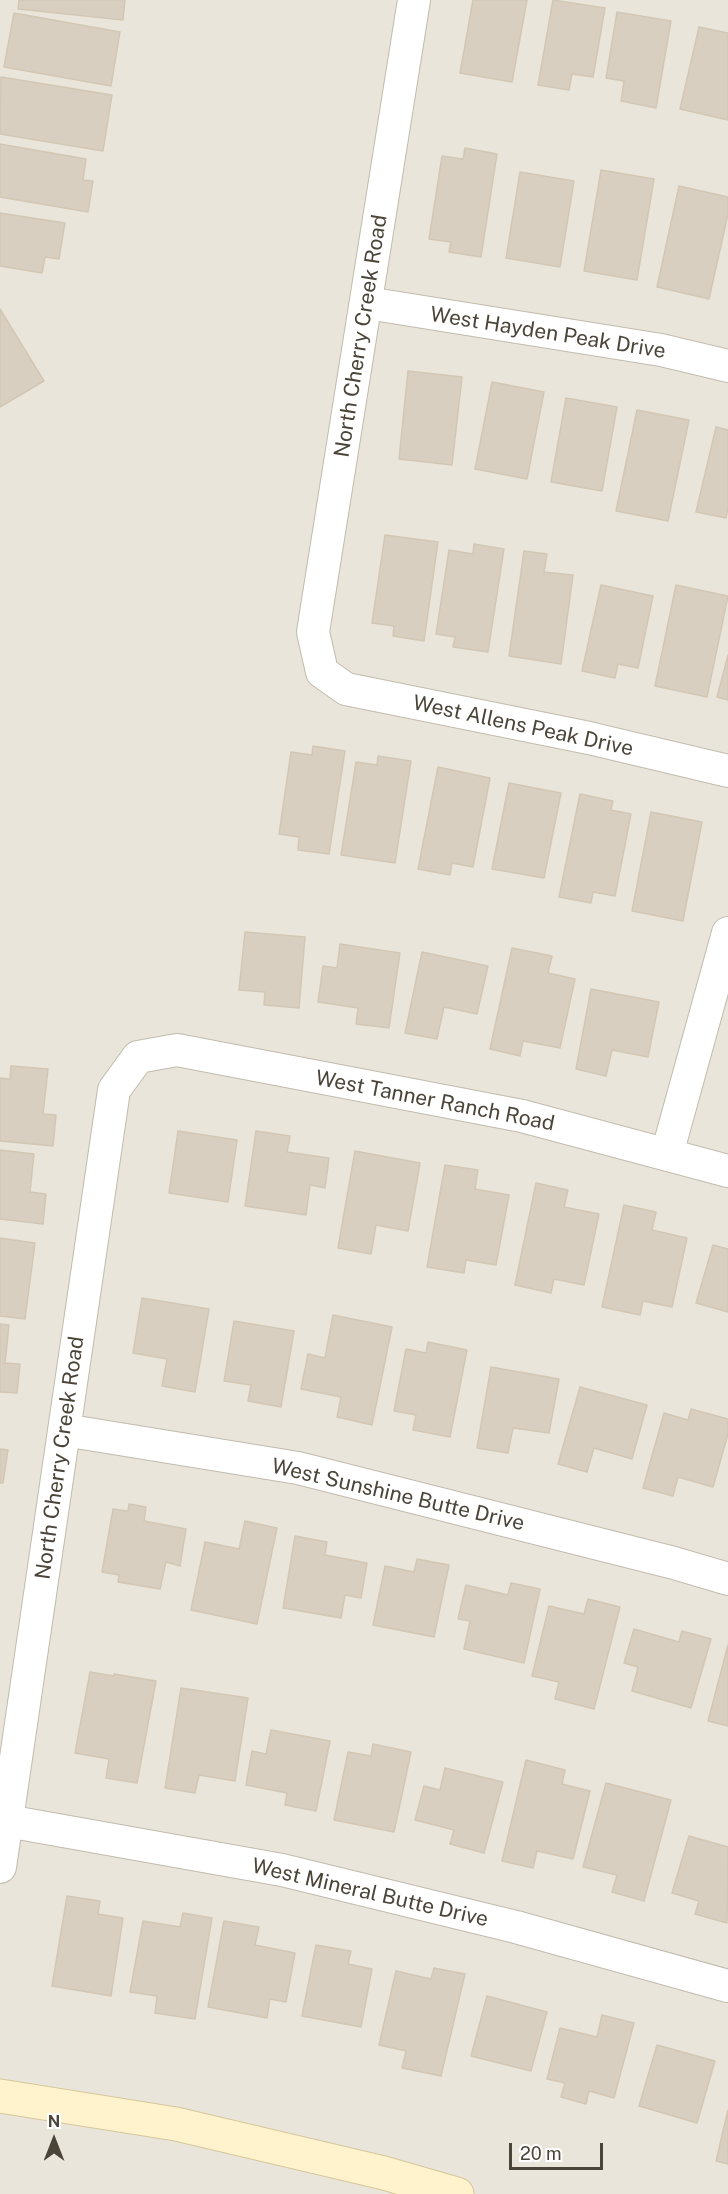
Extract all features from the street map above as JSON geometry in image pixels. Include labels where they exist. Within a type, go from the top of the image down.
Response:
[{"type":"street","name":"North Cherry Creek Road","points":[[322,672],[313,632],[414,0]]},
{"type":"street","name":"West Hayden Peak Drive","points":[[367,303],[661,350],[728,366]]},
{"type":"street","name":"West Allens Peak Drive","points":[[322,672],[346,689],[589,738],[728,771]]},
{"type":"street","points":[[667,1154],[728,933]]},
{"type":"street","name":"West Tanner Ranch Road","points":[[138,1057],[177,1050],[522,1116],[728,1171]]},
{"type":"street","name":"North Cherry Creek Road","points":[[0,1867],[114,1090],[138,1057]]},
{"type":"street","name":"West Sunshine Butte Drive","points":[[64,1430],[298,1468],[674,1563],[728,1579]]},
{"type":"street","name":"West Mineral Butte Drive","points":[[7,1821],[282,1870],[516,1927],[728,1986]]},
{"type":"street","points":[[0,2096],[176,2124],[384,2173],[457,2194]]},
{"type":"shaded area","points":[[0,0],[728,0],[728,2194],[0,2194]]},
{"type":"building","points":[[19,0],[125,0],[123,20],[18,9]]},
{"type":"building","points":[[473,0],[527,0],[512,82],[460,73]]},
{"type":"building","points":[[553,0],[605,8],[593,77],[572,74],[569,90],[538,85]]},
{"type":"building","points":[[617,12],[671,21],[656,108],[621,101],[624,81],[606,78]]},
{"type":"building","points":[[14,13],[120,32],[111,86],[4,67]]},
{"type":"building","points":[[699,27],[728,33],[728,120],[680,109]]},
{"type":"building","points":[[1,77],[112,95],[103,151],[0,134]]},
{"type":"building","points":[[0,144],[86,159],[83,180],[93,181],[88,212],[0,197]]},
{"type":"building","points":[[465,148],[497,154],[481,257],[449,252],[451,242],[429,239],[442,156],[463,159]]},
{"type":"building","points":[[601,170],[654,179],[637,280],[584,271]]},
{"type":"building","points":[[520,172],[574,181],[560,267],[506,258]]},
{"type":"building","points":[[679,186],[728,197],[728,214],[709,299],[657,287]]},
{"type":"building","points":[[0,213],[65,223],[59,259],[45,257],[42,273],[0,266]]},
{"type":"building","points":[[0,309],[44,381],[0,407]]},
{"type":"building","points":[[408,371],[462,377],[452,465],[399,459]]},
{"type":"building","points":[[492,382],[544,392],[527,479],[475,469]]},
{"type":"building","points":[[566,398],[617,407],[602,491],[551,482]]},
{"type":"building","points":[[637,410],[689,420],[668,521],[616,511]]},
{"type":"building","points":[[716,427],[728,430],[726,518],[696,512]]},
{"type":"building","points":[[385,535],[438,542],[424,641],[393,636],[394,626],[372,623]]},
{"type":"building","points":[[474,544],[504,549],[488,652],[453,647],[455,637],[436,634],[449,550],[473,554]]},
{"type":"building","points":[[524,551],[547,554],[544,572],[573,575],[561,664],[509,656]]},
{"type":"building","points":[[601,585],[653,596],[638,668],[618,664],[615,678],[582,671]]},
{"type":"building","points":[[676,585],[728,596],[707,697],[655,686]]},
{"type":"building","points":[[728,655],[728,700],[717,697]]},
{"type":"building","points":[[313,746],[345,751],[329,854],[298,850],[299,837],[279,834],[291,752],[312,755]]},
{"type":"building","points":[[378,756],[411,761],[395,863],[341,855],[356,762],[377,765]]},
{"type":"building","points":[[438,767],[490,778],[473,867],[452,863],[450,875],[418,869]]},
{"type":"building","points":[[509,783],[561,793],[544,878],[492,869]]},
{"type":"building","points":[[580,794],[613,801],[611,810],[631,814],[615,896],[593,892],[591,903],[559,897]]},
{"type":"building","points":[[651,812],[702,822],[683,921],[632,911]]},
{"type":"building","points":[[245,932],[305,937],[299,1008],[264,1005],[265,992],[239,990]]},
{"type":"building","points":[[340,944],[400,953],[389,1028],[356,1024],[358,1008],[318,1002],[323,966],[337,968]]},
{"type":"building","points":[[512,948],[552,956],[548,973],[575,979],[560,1048],[523,1041],[520,1056],[490,1049]]},
{"type":"building","points":[[422,952],[488,966],[477,1014],[444,1007],[437,1039],[405,1033]]},
{"type":"building","points":[[591,989],[659,1002],[648,1057],[612,1050],[606,1076],[576,1069]]},
{"type":"building","points":[[11,1066],[48,1069],[43,1114],[56,1115],[53,1146],[0,1141],[0,1078],[10,1079]]},
{"type":"building","points":[[178,1131],[237,1140],[228,1202],[169,1193]]},
{"type":"building","points":[[256,1131],[290,1136],[287,1152],[329,1158],[325,1188],[310,1185],[306,1215],[245,1206]]},
{"type":"building","points":[[0,1150],[34,1154],[30,1192],[46,1194],[43,1224],[0,1219]]},
{"type":"building","points":[[355,1151],[420,1163],[408,1231],[376,1225],[371,1254],[338,1248]]},
{"type":"building","points":[[445,1165],[478,1170],[475,1189],[509,1195],[496,1265],[466,1260],[464,1273],[427,1267]]},
{"type":"building","points":[[536,1183],[568,1190],[564,1207],[599,1214],[584,1285],[554,1279],[551,1293],[515,1285]]},
{"type":"building","points":[[624,1205],[656,1212],[652,1230],[687,1238],[672,1307],[643,1301],[640,1315],[602,1307]]},
{"type":"building","points":[[0,1238],[35,1243],[25,1319],[0,1316]]},
{"type":"building","points":[[713,1245],[728,1249],[728,1312],[696,1303]]},
{"type":"building","points":[[142,1298],[209,1309],[195,1392],[162,1386],[167,1359],[133,1353]]},
{"type":"building","points":[[333,1315],[392,1327],[372,1425],[337,1417],[341,1397],[301,1389],[308,1354],[325,1358]]},
{"type":"building","points":[[234,1321],[294,1331],[281,1407],[248,1401],[251,1385],[224,1381]]},
{"type":"building","points":[[0,1324],[9,1325],[5,1363],[20,1364],[17,1393],[0,1392]]},
{"type":"building","points":[[428,1342],[467,1350],[450,1437],[413,1430],[416,1415],[394,1411],[406,1349],[426,1353]]},
{"type":"building","points":[[491,1367],[559,1379],[549,1433],[513,1428],[508,1453],[477,1448]]},
{"type":"building","points":[[580,1387],[647,1405],[632,1459],[594,1448],[587,1472],[558,1464]]},
{"type":"building","points":[[691,1409],[728,1419],[728,1434],[713,1487],[678,1477],[673,1496],[643,1488],[664,1413],[688,1420]]},
{"type":"building","points":[[0,1449],[8,1450],[3,1483],[0,1483]]},
{"type":"building","points":[[129,1504],[146,1507],[144,1521],[186,1529],[180,1566],[166,1562],[160,1589],[118,1582],[119,1575],[102,1572],[113,1509],[128,1511]]},
{"type":"building","points":[[245,1521],[277,1528],[257,1624],[191,1610],[205,1542],[239,1549]]},
{"type":"building","points":[[295,1536],[327,1542],[325,1555],[367,1563],[361,1598],[345,1595],[341,1618],[283,1608]]},
{"type":"building","points":[[417,1559],[449,1565],[434,1637],[373,1625],[385,1566],[414,1572]]},
{"type":"building","points":[[511,1583],[540,1589],[524,1663],[464,1649],[470,1621],[458,1619],[466,1585],[508,1595]]},
{"type":"building","points":[[588,1599],[620,1607],[594,1709],[555,1699],[559,1682],[532,1676],[549,1606],[584,1614]]},
{"type":"building","points":[[634,1629],[679,1642],[682,1631],[711,1639],[691,1708],[632,1691],[638,1667],[624,1663]]},
{"type":"building","points":[[728,1645],[728,1726],[708,1721]]},
{"type":"building","points":[[90,1672],[156,1681],[137,1783],[106,1778],[109,1759],[75,1753]]},
{"type":"building","points":[[181,1688],[248,1698],[235,1781],[199,1775],[195,1793],[165,1788]]},
{"type":"building","points":[[271,1730],[330,1741],[316,1811],[285,1805],[287,1793],[246,1785],[252,1751],[266,1754]]},
{"type":"building","points":[[373,1744],[411,1752],[394,1832],[334,1820],[348,1752],[371,1756]]},
{"type":"building","points":[[526,1760],[565,1770],[562,1784],[590,1791],[573,1859],[537,1851],[533,1868],[502,1861]]},
{"type":"building","points":[[445,1768],[503,1782],[484,1853],[450,1844],[454,1830],[415,1820],[424,1786],[440,1790]]},
{"type":"building","points":[[606,1783],[671,1800],[644,1901],[612,1892],[617,1875],[583,1867]]},
{"type":"building","points":[[689,1836],[728,1847],[727,1923],[695,1914],[699,1901],[672,1893]]},
{"type":"building","points":[[67,1896],[100,1901],[98,1914],[123,1918],[111,1996],[52,1986]]},
{"type":"building","points":[[183,1913],[212,1918],[195,2019],[155,2013],[157,1996],[130,1992],[143,1921],[180,1927]]},
{"type":"building","points":[[224,1921],[259,1927],[255,1945],[295,1953],[286,2002],[270,1999],[267,2018],[208,2007]]},
{"type":"building","points":[[316,1945],[351,1951],[348,1964],[372,1969],[361,2027],[302,2016]]},
{"type":"building","points":[[434,1968],[465,1974],[441,2076],[402,2068],[406,2051],[379,2045],[396,1971],[431,1979]]},
{"type":"building","points":[[487,1996],[547,2012],[531,2071],[471,2056]]},
{"type":"building","points":[[602,2015],[634,2023],[614,2098],[589,2091],[586,2104],[561,2097],[565,2083],[547,2079],[560,2028],[597,2037]]},
{"type":"building","points":[[657,2045],[715,2061],[697,2123],[639,2106]]},
{"type":"building","points":[[728,2110],[728,2164],[716,2161]]}]
